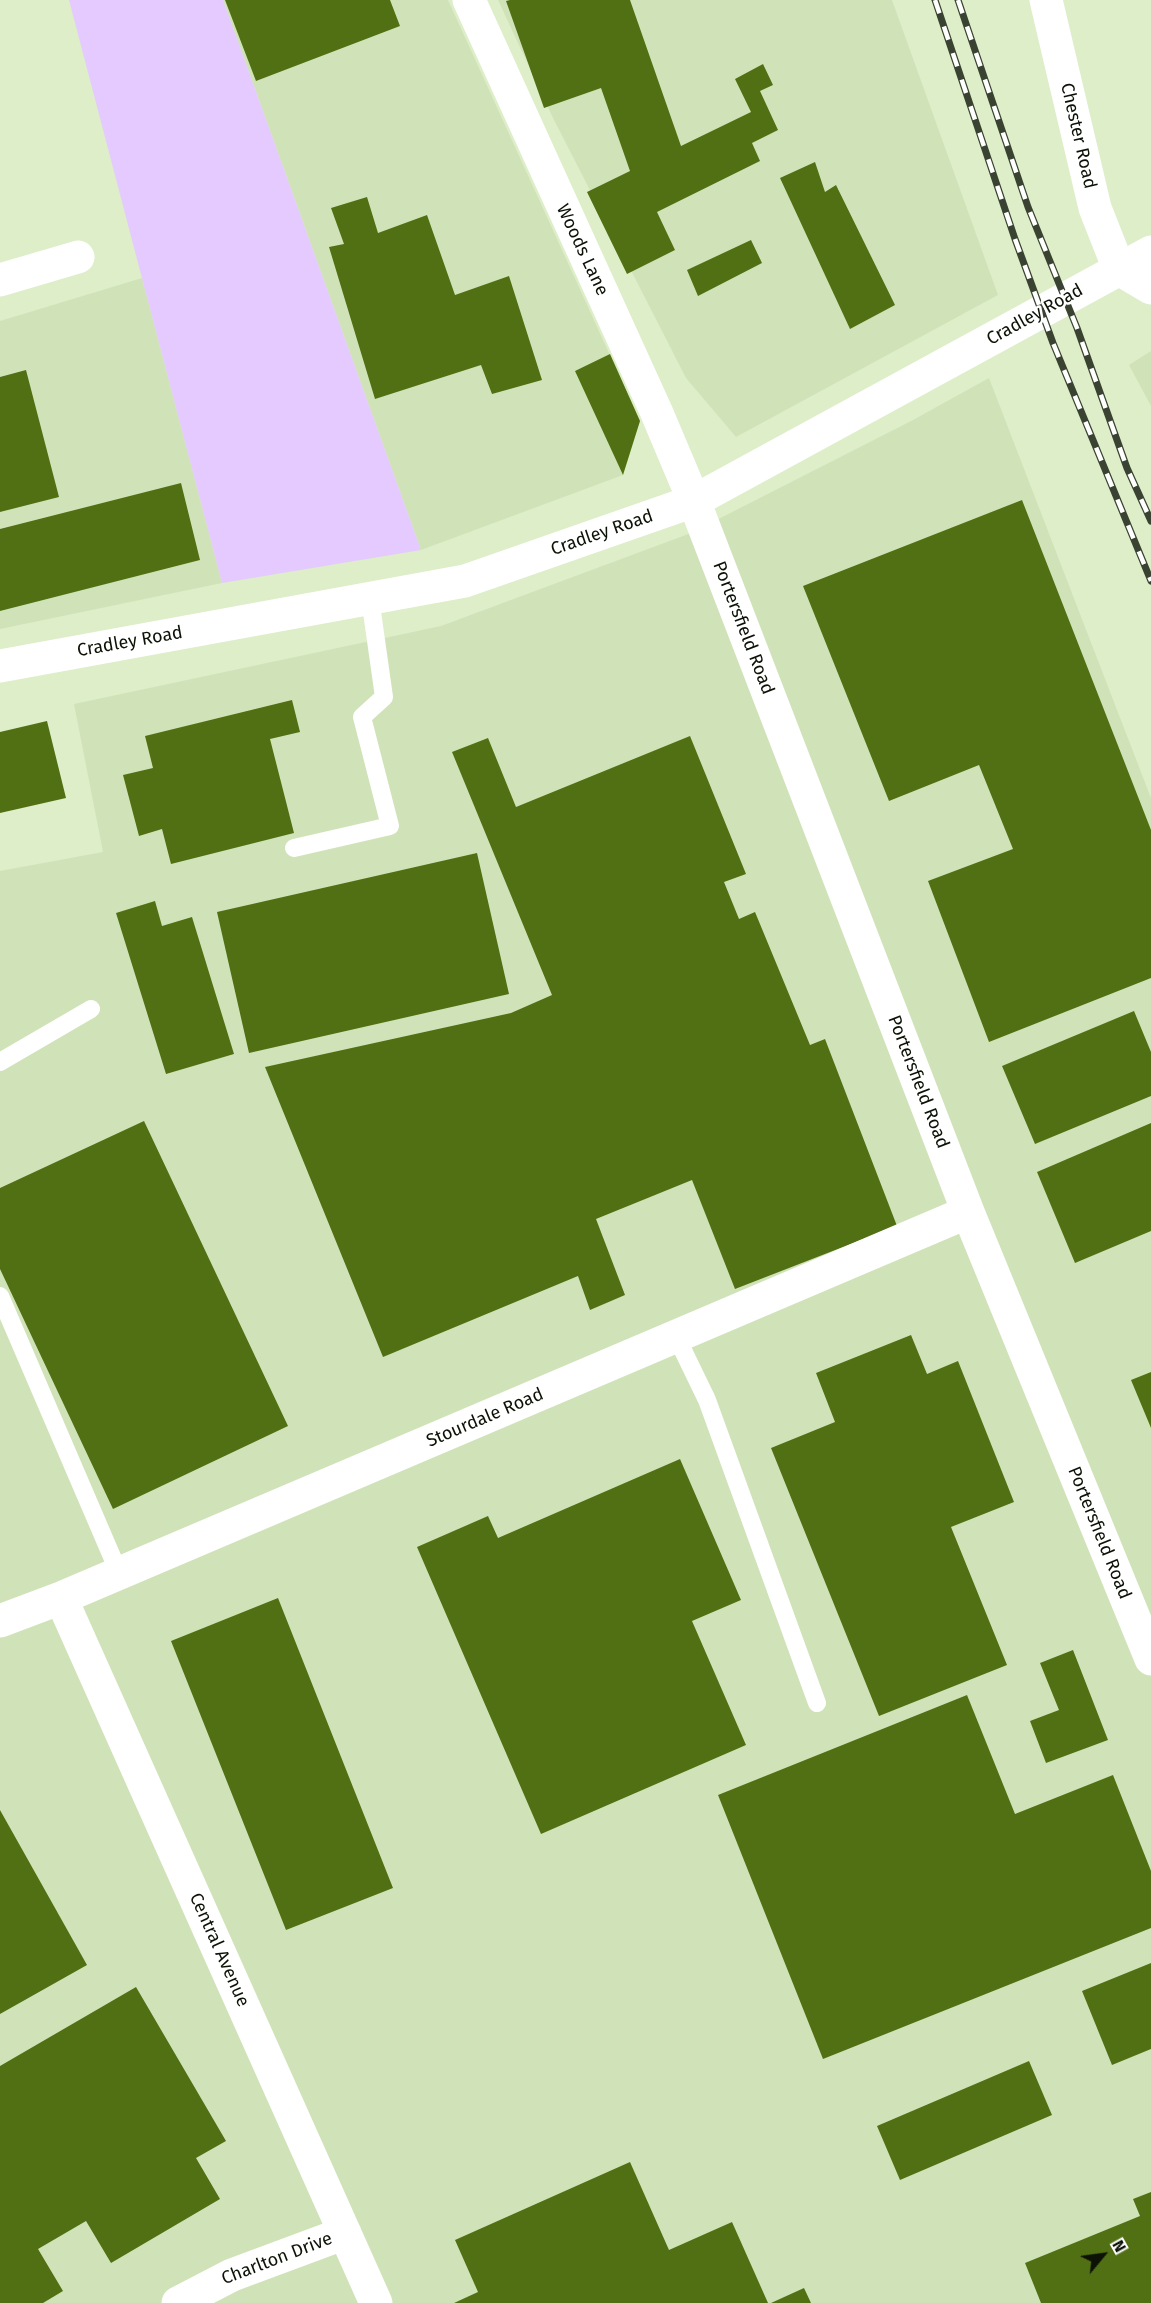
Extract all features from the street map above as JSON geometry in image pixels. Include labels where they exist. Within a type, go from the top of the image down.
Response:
[{"type":"street","name":"Woods Lane","points":[[469,0],[656,411],[694,501]]},
{"type":"street","name":"Chester Road","points":[[1046,0],[1095,208],[1119,268]]},
{"type":"street","name":"Cradley Road","points":[[0,666],[465,581],[694,501],[1151,252]]},
{"type":"street","points":[[0,280],[78,256]]},
{"type":"street","points":[[1119,268],[1151,288]]},
{"type":"street","name":"Portersfield Road","points":[[694,501],[968,1212],[1151,1659]]},
{"type":"street","name":"Stourdale Road","points":[[0,1620],[61,1598],[968,1212]]},
{"type":"street","name":"Central Avenue","points":[[61,1598],[376,2303]]},
{"type":"street","name":"Charlton Drive","points":[[178,2303],[232,2275],[345,2233]]},
{"type":"lane","points":[[294,848],[390,826],[362,717],[384,698],[370,598]]},
{"type":"lane","points":[[0,1062],[91,1010]]},
{"type":"lane","points":[[0,1296],[119,1573]]},
{"type":"lane","points":[[676,1336],[707,1400],[817,1702]]},
{"type":"shaded area","points":[[69,0],[223,0],[421,550],[222,583]]},
{"type":"shaded area","points":[[223,0],[448,0],[640,421],[623,475],[421,550]]},
{"type":"shaded area","points":[[498,0],[892,0],[998,295],[736,437],[686,378],[552,116]]},
{"type":"shaded area","points":[[142,278],[222,583],[0,629],[0,321]]},
{"type":"shaded area","points":[[1151,351],[1151,406],[1129,365]]},
{"type":"shaded area","points":[[989,378],[1151,798],[1151,2303],[0,2303],[0,871],[103,852],[74,704],[441,626],[691,533],[913,420]]},
{"type":"building","points":[[225,0],[390,0],[400,26],[256,81]]},
{"type":"building","points":[[630,0],[681,146],[751,112],[735,79],[763,64],[773,85],[760,91],[778,130],[752,143],[760,161],[657,212],[675,250],[627,274],[587,192],[630,171],[601,88],[544,108],[506,1]]},
{"type":"building","points":[[815,162],[825,192],[836,185],[895,305],[850,329],[780,178]]},
{"type":"building","points":[[367,197],[378,233],[427,215],[455,295],[509,276],[542,380],[492,394],[481,365],[375,399],[329,247],[344,244],[331,208]]},
{"type":"building","points":[[751,240],[762,263],[698,296],[687,270]]},
{"type":"building","points":[[610,354],[640,421],[623,475],[575,371]]},
{"type":"building","points":[[26,370],[59,497],[0,512],[0,377]]},
{"type":"building","points":[[181,483],[200,560],[0,611],[0,529]]},
{"type":"building","points":[[1022,500],[1151,830],[1151,978],[989,1042],[928,881],[1013,849],[979,765],[889,801],[803,586]]},
{"type":"building","points":[[292,700],[300,732],[270,739],[294,833],[171,864],[162,829],[139,836],[123,775],[153,768],[145,736]]},
{"type":"building","points":[[47,721],[66,798],[0,813],[0,732]]},
{"type":"building","points":[[690,736],[746,874],[724,882],[739,919],[755,912],[810,1045],[825,1039],[897,1226],[735,1289],[692,1180],[596,1219],[625,1295],[590,1310],[578,1276],[383,1357],[265,1067],[511,1013],[552,995],[452,752],[488,738],[516,807]]},
{"type":"building","points":[[477,853],[509,994],[249,1053],[217,912]]},
{"type":"building","points":[[155,901],[162,926],[192,917],[234,1054],[166,1074],[116,913]]},
{"type":"building","points":[[1134,1011],[1151,1052],[1151,1096],[1035,1144],[1002,1066]]},
{"type":"building","points":[[144,1121],[288,1426],[113,1509],[0,1269],[0,1188]]},
{"type":"building","points":[[1151,1123],[1151,1231],[1075,1263],[1037,1172]]},
{"type":"building","points":[[911,1335],[927,1374],[958,1361],[1014,1502],[951,1527],[1007,1665],[879,1716],[771,1448],[835,1422],[816,1373]]},
{"type":"building","points":[[1151,1372],[1151,1428],[1131,1380]]},
{"type":"building","points":[[680,1459],[741,1600],[692,1621],[746,1745],[541,1834],[417,1547],[488,1516],[498,1538]]},
{"type":"building","points":[[278,1598],[393,1888],[286,1930],[171,1641]]},
{"type":"building","points":[[1073,1650],[1108,1740],[1046,1763],[1030,1721],[1059,1710],[1040,1663]]},
{"type":"building","points":[[967,1695],[1015,1814],[1113,1775],[1151,1871],[1151,1928],[823,2059],[718,1795]]},
{"type":"building","points":[[0,1810],[87,1965],[0,2014]]},
{"type":"building","points":[[1151,1963],[1151,2049],[1112,2065],[1082,1991]]},
{"type":"building","points":[[136,1987],[226,2141],[196,2158],[220,2199],[111,2263],[86,2221],[38,2249],[63,2291],[43,2303],[0,2303],[0,2066]]},
{"type":"building","points":[[1029,2061],[1052,2115],[900,2180],[877,2126]]},
{"type":"building","points":[[630,2162],[669,2250],[732,2222],[768,2303],[454,2303],[478,2292],[455,2240]]},
{"type":"building","points":[[1151,2192],[1151,2303],[1041,2303],[1025,2263],[1140,2216],[1133,2199]]},
{"type":"building","points":[[804,2288],[811,2303],[771,2303]]},
{"type":"railway","points":[[935,0],[1015,239],[1053,343],[1151,581]]},
{"type":"railway","points":[[958,0],[1028,207],[1077,328],[1127,468],[1151,521]]}]
